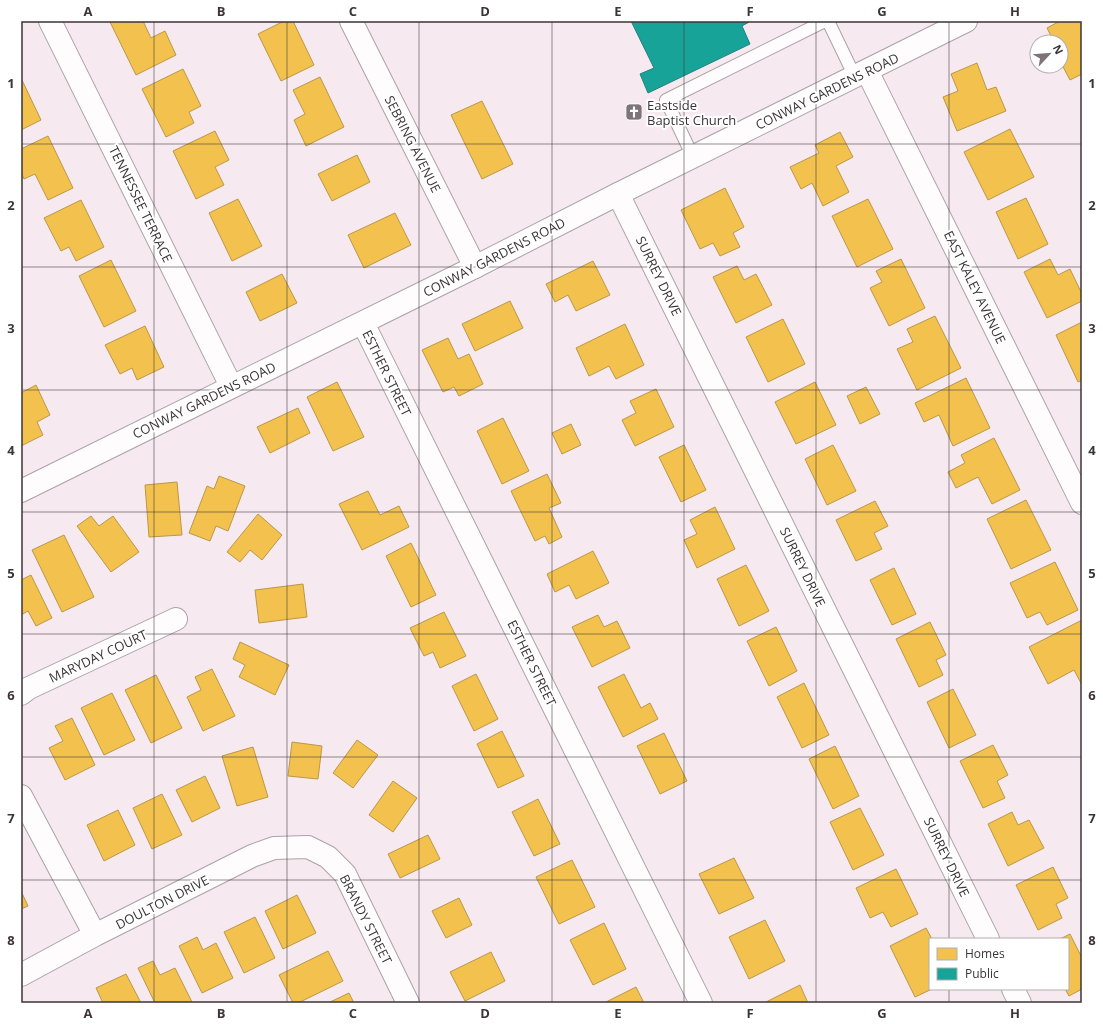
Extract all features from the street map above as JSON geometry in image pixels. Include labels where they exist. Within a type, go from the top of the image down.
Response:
[{"type":"street","name":"TENNESSEE TERRACE","points":[[50,21],[231,386]]},
{"type":"street","name":"SEBRING AVENUE","points":[[351,21],[475,267]]},
{"type":"street","name":"CONWAY GARDENS ROAD","points":[[21,491],[231,386],[475,267],[618,194],[966,21]]},
{"type":"street","name":"EAST KALEY AVENUE","points":[[861,74],[1082,503]]},
{"type":"street","name":"SURREY DRIVE","points":[[618,194],[988,938]]},
{"type":"street","name":"ESTHER STREET","points":[[362,323],[701,1003]]},
{"type":"street","name":"MARYDAY COURT","points":[[21,694],[29,688],[176,619]]},
{"type":"street","points":[[21,796],[96,935]]},
{"type":"street","name":"DOULTON DRIVE","points":[[21,975],[96,935],[252,856],[274,848],[308,848]]},
{"type":"street","name":"BRANDY STREET","points":[[308,848],[328,856],[345,874],[408,1003]]},
{"type":"street","points":[[1014,990],[1020,1003]]},
{"type":"lane","points":[[693,157],[666,100],[809,25],[825,21]]},
{"type":"lane","points":[[828,21],[861,74]]},
{"type":"building: Homes","points":[[143,21],[151,38],[165,31],[176,55],[136,75],[110,22]]},
{"type":"building: Homes","points":[[284,21],[293,21],[314,65],[281,81],[258,34]]},
{"type":"building: Homes","points":[[1060,21],[1082,21],[1082,74],[1070,80],[1067,74],[1069,74],[1069,34],[1050,34],[1047,28]]},
{"type":"building: Homes","points":[[977,63],[987,90],[996,87],[1006,111],[957,131],[943,97],[958,91],[951,74]]},
{"type":"building: Homes","points":[[183,69],[201,106],[189,112],[194,123],[166,137],[142,89]]},
{"type":"building: Homes","points":[[320,77],[344,127],[306,146],[294,120],[305,114],[293,90]]},
{"type":"building: Homes","points":[[21,78],[41,120],[21,130]]},
{"type":"building: Homes","points":[[482,101],[513,164],[482,179],[451,115]]},
{"type":"building: Homes","points":[[1010,129],[1034,177],[988,200],[964,152]]},
{"type":"building: Homes","points":[[215,131],[229,160],[215,167],[224,185],[196,199],[173,151]]},
{"type":"building: Homes","points":[[840,132],[853,157],[836,166],[849,192],[823,206],[812,183],[801,189],[790,167],[819,153],[815,145]]},
{"type":"building: Homes","points":[[48,136],[73,188],[48,200],[35,174],[24,179],[21,172],[21,149]]},
{"type":"building: Homes","points":[[357,155],[370,182],[332,201],[318,174]]},
{"type":"building: Homes","points":[[725,188],[744,227],[733,233],[740,247],[720,256],[713,243],[700,249],[681,210]]},
{"type":"building: Homes","points":[[1026,198],[1048,244],[1018,259],[996,212]]},
{"type":"building: Homes","points":[[238,199],[262,246],[232,261],[209,213]]},
{"type":"building: Homes","points":[[868,199],[893,249],[857,267],[832,216]]},
{"type":"building: Homes","points":[[81,200],[104,247],[76,261],[69,247],[61,251],[44,218]]},
{"type":"building: Homes","points":[[395,213],[411,245],[364,268],[348,235]]},
{"type":"building: Homes","points":[[901,259],[925,308],[889,326],[870,288],[882,282],[876,271]]},
{"type":"building: Homes","points":[[1050,259],[1058,275],[1070,269],[1082,294],[1082,301],[1047,318],[1024,272]]},
{"type":"building: Homes","points":[[111,260],[136,311],[104,327],[79,276]]},
{"type":"building: Homes","points":[[593,261],[610,295],[576,311],[568,295],[555,302],[546,284]]},
{"type":"building: Homes","points":[[737,266],[744,280],[756,274],[772,305],[736,323],[713,277]]},
{"type":"building: Homes","points":[[282,274],[297,303],[260,321],[246,292]]},
{"type":"building: Homes","points":[[510,301],[523,328],[475,351],[462,324]]},
{"type":"building: Homes","points":[[935,316],[961,368],[917,390],[897,349],[913,342],[907,329]]},
{"type":"building: Homes","points":[[783,319],[805,364],[768,382],[746,337]]},
{"type":"building: Homes","points":[[1082,322],[1082,380],[1078,382],[1056,335]]},
{"type":"building: Homes","points":[[625,324],[644,365],[616,379],[609,366],[589,376],[576,348]]},
{"type":"building: Homes","points":[[145,326],[164,367],[137,380],[132,368],[120,374],[105,345]]},
{"type":"building: Homes","points":[[448,338],[458,359],[469,354],[483,384],[459,396],[454,387],[443,392],[422,350]]},
{"type":"building: Homes","points":[[966,378],[990,428],[953,446],[939,415],[924,422],[915,403]]},
{"type":"building: Homes","points":[[337,382],[364,437],[333,451],[307,397]]},
{"type":"building: Homes","points":[[815,382],[836,425],[796,444],[775,402]]},
{"type":"building: Homes","points":[[36,385],[50,415],[37,422],[43,435],[21,446],[21,393]]},
{"type":"building: Homes","points":[[866,387],[880,414],[860,424],[847,396]]},
{"type":"building: Homes","points":[[656,389],[674,427],[635,446],[622,420],[636,413],[630,401]]},
{"type":"building: Homes","points":[[298,408],[310,433],[270,453],[257,427]]},
{"type":"building: Homes","points":[[503,418],[529,471],[502,484],[477,431]]},
{"type":"building: Homes","points":[[571,424],[581,445],[562,454],[552,433]]},
{"type":"building: Homes","points":[[994,438],[1020,490],[992,504],[978,477],[956,488],[948,472],[965,463],[961,455]]},
{"type":"building: Homes","points":[[684,445],[706,490],[681,502],[659,457]]},
{"type":"building: Homes","points":[[833,445],[856,491],[827,505],[805,459]]},
{"type":"building: Homes","points":[[547,474],[561,503],[549,508],[562,537],[549,544],[545,536],[535,541],[511,491]]},
{"type":"building: Homes","points":[[219,476],[245,486],[228,531],[216,526],[210,541],[189,533],[207,486],[214,489]]},
{"type":"building: Homes","points":[[177,482],[182,535],[149,537],[145,485]]},
{"type":"building: Homes","points":[[368,491],[380,515],[399,506],[409,527],[362,550],[339,504]]},
{"type":"building: Homes","points":[[1026,500],[1051,550],[1011,569],[987,519]]},
{"type":"building: Homes","points":[[875,501],[888,526],[874,533],[882,549],[856,561],[836,520]]},
{"type":"building: Homes","points":[[715,507],[735,549],[697,568],[684,540],[697,534],[690,520]]},
{"type":"building: Homes","points":[[258,514],[282,535],[262,560],[250,550],[240,562],[227,552]]},
{"type":"building: Homes","points":[[91,516],[99,526],[113,516],[139,552],[111,572],[77,526]]},
{"type":"building: Homes","points":[[64,535],[94,597],[62,612],[32,550]]},
{"type":"building: Homes","points":[[411,543],[436,595],[411,607],[386,556]]},
{"type":"building: Homes","points":[[593,551],[609,583],[576,599],[569,585],[555,592],[547,574]]},
{"type":"building: Homes","points":[[1055,562],[1078,610],[1047,625],[1040,612],[1027,618],[1010,583]]},
{"type":"building: Homes","points":[[746,565],[769,611],[739,626],[717,579]]},
{"type":"building: Homes","points":[[894,568],[916,614],[892,625],[870,580]]},
{"type":"building: Homes","points":[[31,575],[52,618],[36,626],[28,611],[21,615],[21,580]]},
{"type":"building: Homes","points":[[303,584],[307,617],[259,623],[255,590]]},
{"type":"building: Homes","points":[[444,612],[466,656],[440,668],[433,652],[424,656],[410,628]]},
{"type":"building: Homes","points":[[598,615],[604,627],[617,621],[630,648],[592,667],[572,627]]},
{"type":"building: Homes","points":[[1082,620],[1082,685],[1074,670],[1048,684],[1029,647]]},
{"type":"building: Homes","points":[[930,622],[946,655],[936,660],[943,675],[919,687],[896,639]]},
{"type":"building: Homes","points":[[776,627],[797,671],[769,686],[747,641]]},
{"type":"building: Homes","points":[[240,642],[289,665],[275,695],[239,677],[245,665],[233,659]]},
{"type":"building: Homes","points":[[212,669],[235,716],[203,731],[187,697],[201,690],[195,677]]},
{"type":"building: Homes","points":[[476,674],[498,719],[474,731],[452,686]]},
{"type":"building: Homes","points":[[624,674],[641,708],[650,703],[658,719],[623,737],[598,687]]},
{"type":"building: Homes","points":[[156,675],[182,728],[151,743],[125,690]]},
{"type":"building: Homes","points":[[804,683],[829,735],[802,748],[777,697]]},
{"type":"building: Homes","points":[[953,689],[976,735],[949,748],[927,702]]},
{"type":"building: Homes","points":[[112,693],[135,740],[104,755],[81,708]]},
{"type":"building: Homes","points":[[72,718],[95,765],[65,780],[49,748],[63,741],[55,726]]},
{"type":"building: Homes","points":[[502,731],[524,776],[498,788],[477,744]]},
{"type":"building: Homes","points":[[664,733],[687,781],[660,794],[637,746]]},
{"type":"building: Homes","points":[[357,740],[378,755],[353,788],[333,773]]},
{"type":"building: Homes","points":[[292,742],[322,746],[318,779],[288,776]]},
{"type":"building: Homes","points":[[993,745],[1008,775],[997,781],[1005,798],[983,808],[960,761]]},
{"type":"building: Homes","points":[[835,746],[859,796],[833,809],[809,759]]},
{"type":"building: Homes","points":[[253,747],[268,797],[237,806],[222,756]]},
{"type":"building: Homes","points":[[205,776],[220,808],[192,822],[176,790]]},
{"type":"building: Homes","points":[[393,781],[417,798],[393,832],[369,815]]},
{"type":"building: Homes","points":[[162,794],[182,835],[152,849],[133,808]]},
{"type":"building: Homes","points":[[538,799],[560,844],[534,856],[512,812]]},
{"type":"building: Homes","points":[[860,808],[884,855],[853,870],[830,822]]},
{"type":"building: Homes","points":[[118,810],[135,845],[104,861],[87,825]]},
{"type":"building: Homes","points":[[1012,812],[1018,825],[1029,820],[1044,848],[1008,866],[988,824]]},
{"type":"building: Homes","points":[[428,835],[440,859],[400,878],[388,854]]},
{"type":"building: Homes","points":[[734,858],[754,898],[719,914],[699,874]]},
{"type":"building: Homes","points":[[572,860],[595,907],[559,924],[536,877]]},
{"type":"building: Homes","points":[[1053,867],[1068,898],[1056,904],[1062,918],[1038,930],[1016,885]]},
{"type":"building: Homes","points":[[896,869],[918,914],[891,927],[883,912],[870,918],[856,888]]},
{"type":"building: Homes","points":[[21,891],[28,906],[21,909]]},
{"type":"building: Homes","points":[[297,895],[316,933],[283,949],[265,911]]},
{"type":"building: Homes","points":[[459,898],[472,925],[446,938],[432,911]]},
{"type":"building: Homes","points":[[255,917],[275,958],[244,973],[224,932]]},
{"type":"building: Homes","points":[[765,920],[785,961],[749,979],[729,937]]},
{"type":"building: Homes","points":[[604,923],[626,969],[593,985],[570,940]]},
{"type":"building: Homes","points":[[926,928],[931,938],[929,938],[930,990],[915,997],[890,946]]},
{"type":"building: Homes","points":[[1070,934],[1082,958],[1082,989],[1069,996],[1066,990],[1069,990],[1069,938],[1062,938]]},
{"type":"building: Homes","points":[[197,937],[203,950],[216,943],[233,978],[202,993],[179,946]]},
{"type":"building: Homes","points":[[328,951],[343,981],[298,1003],[293,1003],[279,975]]},
{"type":"building: Homes","points":[[491,952],[505,981],[465,1001],[450,972]]},
{"type":"building: Homes","points":[[153,961],[160,975],[175,968],[192,1002],[155,1003],[138,968]]},
{"type":"building: Homes","points":[[126,974],[141,1003],[103,1003],[96,988]]},
{"type":"building: Homes","points":[[800,985],[808,1003],[764,1003]]},
{"type":"building: Homes","points":[[636,987],[644,1003],[604,1003]]},
{"type":"building: Homes","points":[[349,993],[354,1003],[328,1003]]},
{"type":"building: Public","points":[[631,21],[748,21],[749,22],[742,26],[750,44],[648,93],[640,74],[654,68]]},
{"type":"place","name":"Eastside Baptist Church","points":[[634,112]]}]
